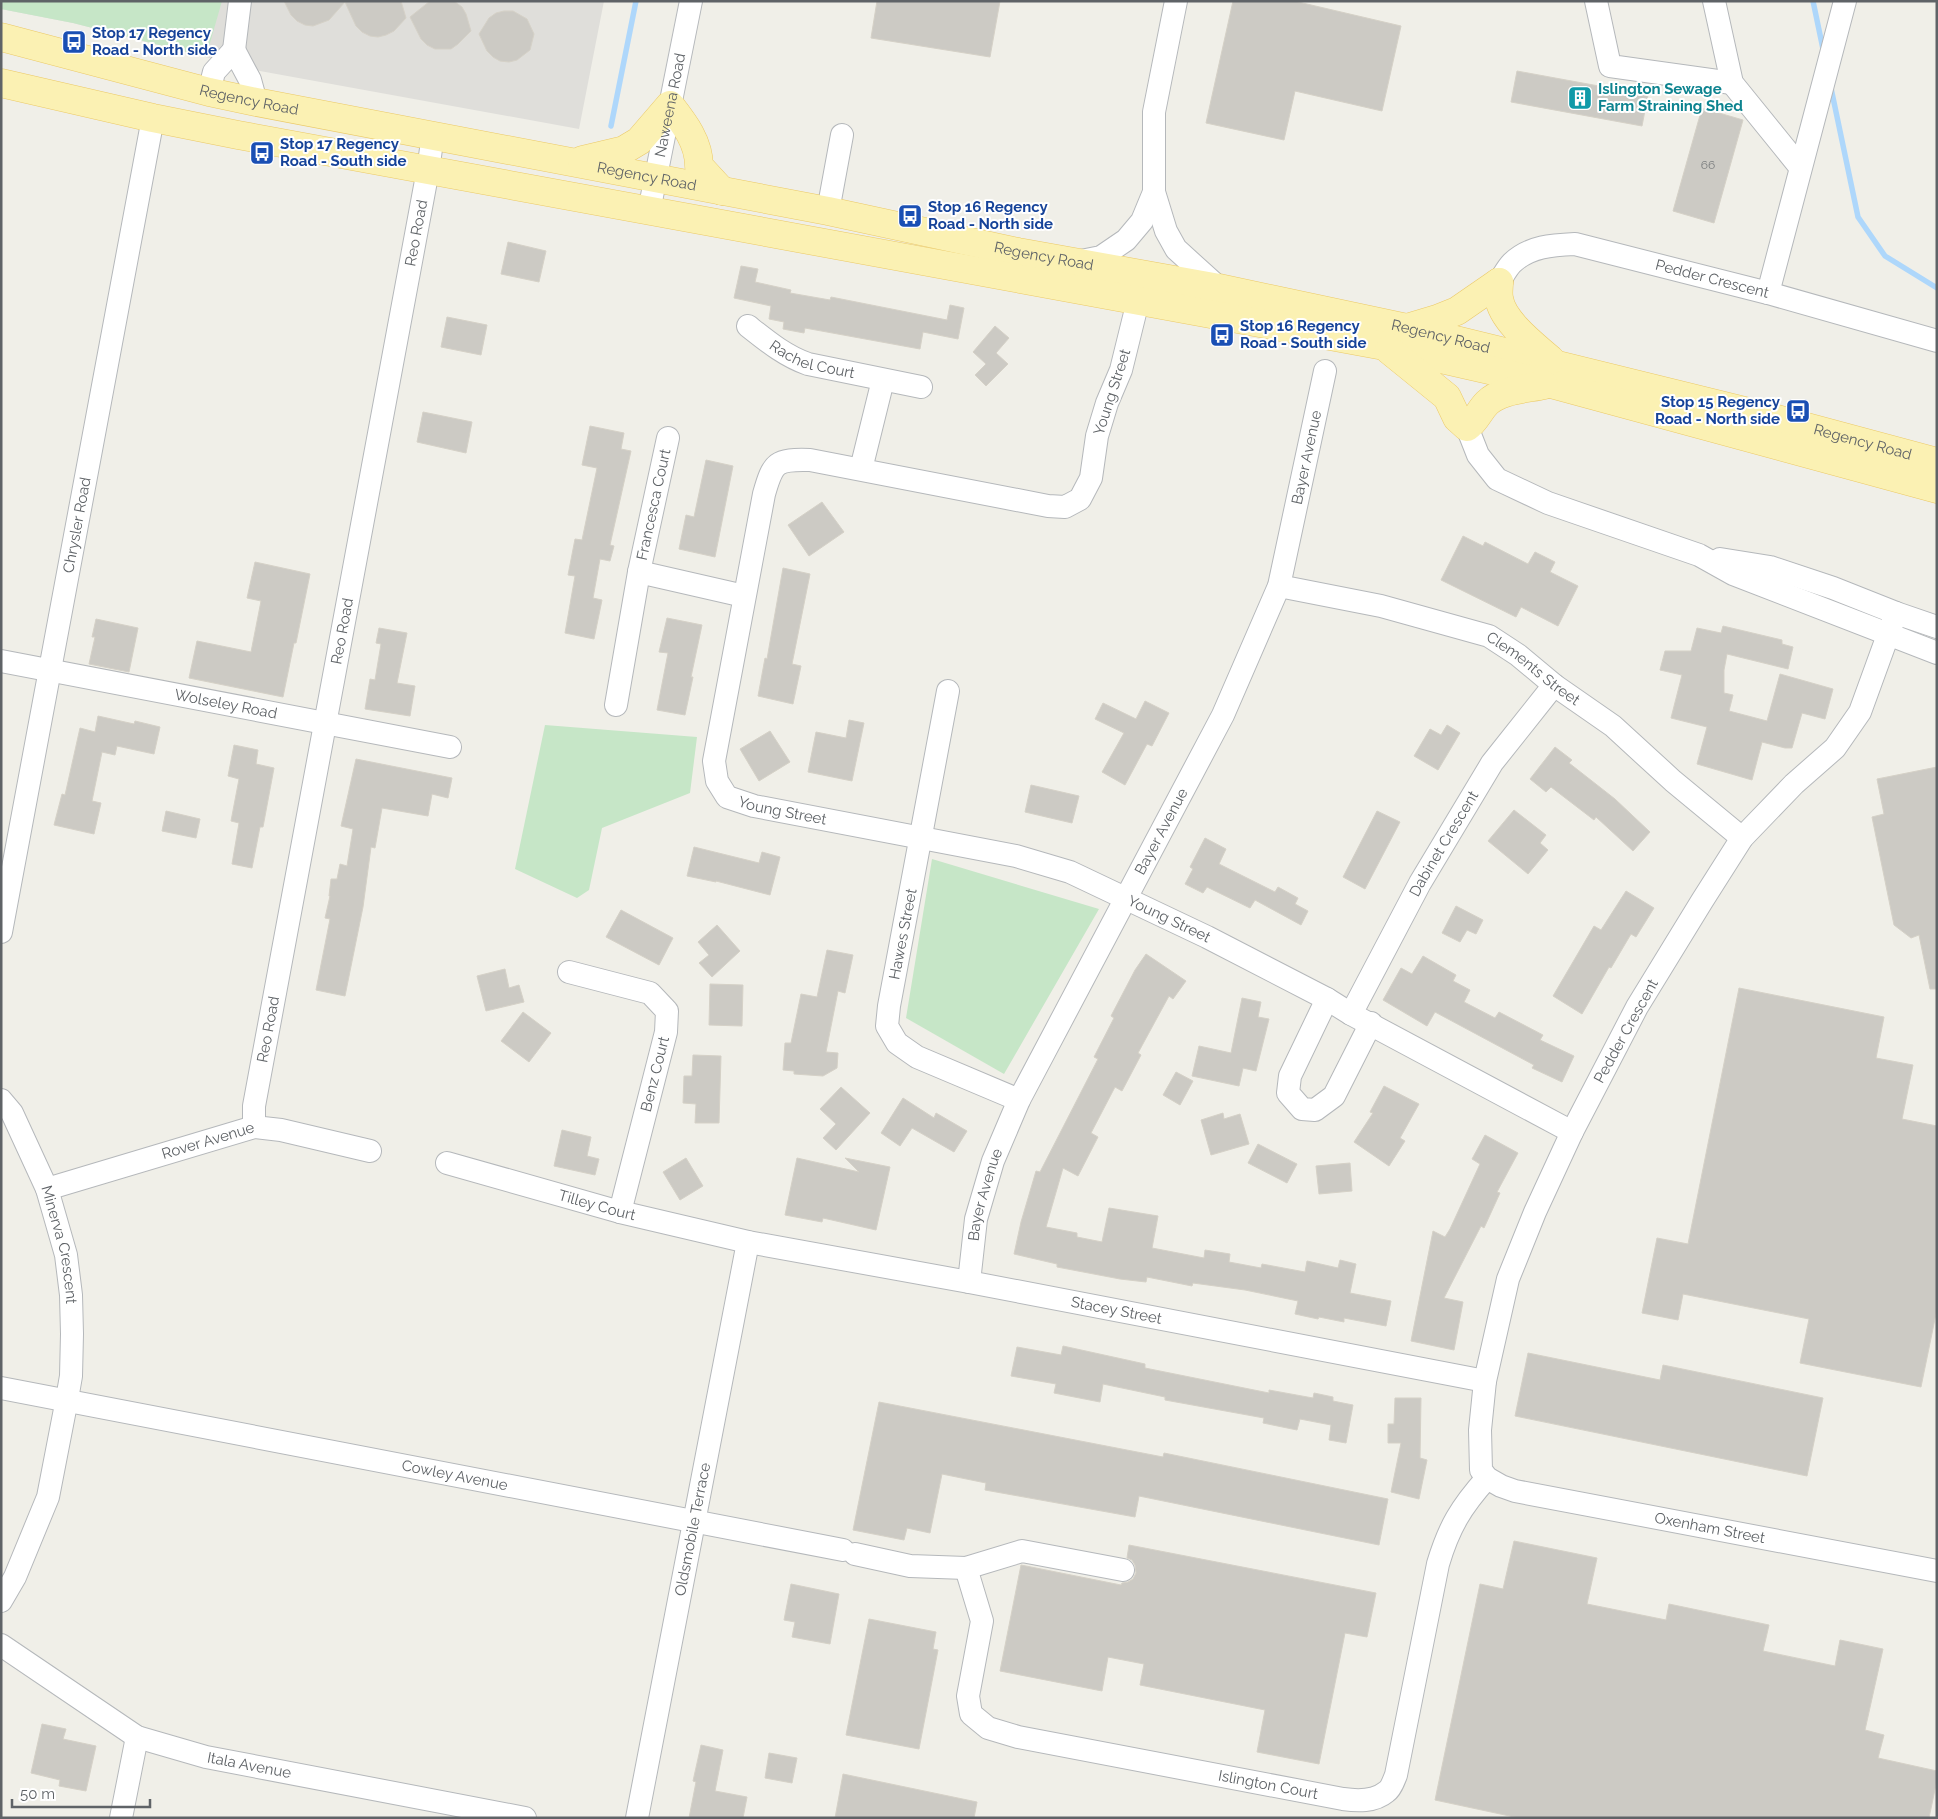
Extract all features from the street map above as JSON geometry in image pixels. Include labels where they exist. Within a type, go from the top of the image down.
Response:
[{"type":"main road","name":"Regency Road","points":[[1,37],[209,92],[256,102],[828,211],[1018,252],[1074,262],[1140,288],[1220,288],[1407,328],[1937,489]]},
{"type":"main road","name":"Regency Road","points":[[1,83],[153,118],[238,135],[823,243],[1140,288],[1384,346],[1552,373],[1781,420],[1937,462]]},
{"type":"main road","points":[[209,92],[238,135]]},
{"type":"main road","points":[[573,162],[624,150],[639,141],[670,105],[690,131],[699,158],[699,166],[722,191]]},
{"type":"main road","points":[[823,243],[828,211]]},
{"type":"main road","points":[[1407,328],[1457,311],[1498,282]]},
{"type":"main road","points":[[1384,346],[1447,397],[1457,418],[1467,427],[1474,423],[1480,411],[1494,398],[1552,373],[1526,338],[1506,316],[1498,299],[1498,282]]},
{"type":"street","points":[[240,1],[234,50],[250,80],[256,102]]},
{"type":"street","name":"Naweena Road","points":[[649,211],[691,1]]},
{"type":"street","points":[[1176,1],[1154,112],[1154,192],[1166,231],[1176,249],[1220,288]]},
{"type":"street","points":[[1596,1],[1610,66],[1732,83]]},
{"type":"street","points":[[1714,1],[1732,83],[1800,167]]},
{"type":"street","points":[[1768,293],[1800,167],[1834,50],[1845,1]]},
{"type":"street","points":[[209,92],[214,72],[234,50]]},
{"type":"street","name":"Chrysler Road","points":[[1,932],[153,118]]},
{"type":"street","name":"Reo Road","points":[[254,1127],[254,1106],[433,135]]},
{"type":"street","points":[[828,211],[842,135]]},
{"type":"street","points":[[1074,262],[1101,257],[1126,240],[1142,221],[1154,192]]},
{"type":"street","name":"Pedder Crescent","points":[[1498,282],[1512,263],[1534,249],[1550,245],[1576,244],[1768,293],[1937,342]]},
{"type":"street","name":"Young Street","points":[[1140,288],[1121,370],[1096,436],[1091,478],[1080,499],[1065,507],[1048,506],[810,460],[786,459],[771,470],[764,494],[744,596],[714,761],[717,781],[727,797],[754,806],[1016,856],[1061,869],[1127,898],[1327,999],[1351,1014],[1572,1132]]},
{"type":"street","name":"Rachel Court","points":[[748,326],[778,350],[808,364],[921,387]]},
{"type":"street","name":"Bayer Avenue","points":[[969,1282],[976,1219],[993,1161],[1018,1100],[1222,716],[1279,586],[1325,371]]},
{"type":"street","points":[[861,469],[883,380]]},
{"type":"street","points":[[1467,427],[1478,455],[1497,479],[1548,503],[1699,555],[1770,567],[1833,588],[1937,627]]},
{"type":"street","name":"Francesca Court","points":[[616,705],[639,572],[668,438]]},
{"type":"street","points":[[1699,555],[1733,574],[1937,653]]},
{"type":"street","name":"Francesca Court","points":[[639,572],[744,596]]},
{"type":"street","name":"Clements Street","points":[[1279,586],[1381,606],[1489,636],[1518,655],[1554,685],[1612,726],[1673,781],[1742,838]]},
{"type":"street","name":"Pedder Crescent","points":[[1487,1478],[1481,1470],[1480,1458],[1480,1430],[1485,1381],[1508,1279],[1534,1212],[1572,1132],[1637,1007],[1742,838],[1794,784],[1835,748],[1860,712],[1896,613]]},
{"type":"street","name":"Wolseley Road","points":[[1,661],[450,747]]},
{"type":"street","name":"Dabinet Crescent","points":[[1351,1014],[1420,883],[1492,763],[1554,685]]},
{"type":"street","name":"Hawes Street","points":[[948,691],[889,1006],[888,1026],[897,1043],[917,1057],[1018,1100]]},
{"type":"street","name":"Benz Court","points":[[569,972],[650,994],[667,1011],[666,1032],[620,1212]]},
{"type":"street","points":[[1327,999],[1290,1076],[1288,1093],[1302,1109],[1315,1110],[1334,1096],[1371,1023]]},
{"type":"street","name":"Minerva Crescent","points":[[1,1100],[12,1113],[47,1189],[66,1255],[71,1295],[72,1342],[68,1399],[48,1497],[15,1577],[1,1601]]},
{"type":"street","name":"Rover Avenue","points":[[47,1189],[254,1127],[281,1130],[370,1151]]},
{"type":"street","name":"Tilley Court","points":[[447,1163],[620,1212],[748,1242]]},
{"type":"street","name":"Stacey Street","points":[[748,1242],[969,1282],[1485,1381]]},
{"type":"street","name":"Oldsmobile Terrace","points":[[637,1818],[748,1242]]},
{"type":"street","name":"Cowley Avenue","points":[[1,1388],[68,1399],[695,1521],[910,1566],[966,1568],[1022,1551],[1123,1570]]},
{"type":"street","name":"Islington Court","points":[[966,1568],[982,1621],[968,1696],[971,1714],[988,1728],[1018,1737],[1333,1798],[1358,1801],[1373,1799],[1387,1792],[1396,1775],[1440,1555],[1450,1529],[1472,1495],[1487,1478]]},
{"type":"street","name":"Oxenham Street","points":[[1487,1478],[1515,1491],[1937,1571]]},
{"type":"street","name":"Itala Avenue","points":[[1,1645],[137,1737],[206,1757],[525,1818]]},
{"type":"street","points":[[121,1818],[137,1737]]},
{"type":"shaded area","points":[[1,1],[604,1],[579,129],[260,71],[73,23],[1,9]]},
{"type":"green space","points":[[1,1],[222,1],[206,57],[73,23],[1,9]]},
{"type":"green space","points":[[545,725],[697,737],[690,793],[602,828],[589,890],[577,898],[515,869]]},
{"type":"green space","points":[[932,859],[1099,909],[1004,1074],[906,1018]]},
{"type":"building","points":[[284,1],[401,1],[406,18],[394,31],[386,35],[370,36],[356,26],[345,2],[329,20],[313,26],[297,21],[291,15]]},
{"type":"building","points":[[430,1],[454,1],[462,7],[466,14],[471,31],[451,49],[435,49],[427,45],[421,39],[410,17]]},
{"type":"building","points":[[877,1],[1000,1],[990,57],[871,38]]},
{"type":"building","points":[[1233,1],[1294,1],[1401,26],[1382,111],[1295,91],[1284,140],[1206,123]]},
{"type":"building","points":[[513,11],[527,19],[534,34],[530,50],[517,60],[509,62],[500,61],[493,57],[487,51],[479,34],[489,18],[496,13]]},
{"type":"building","name":"Islington Sewage Farm Straining Shed","points":[[1517,71],[1648,95],[1642,126],[1511,102]]},
{"type":"building","points":[[1702,108],[1743,120],[1714,223],[1673,211]]},
{"type":"building","points":[[508,242],[546,251],[539,282],[501,274]]},
{"type":"building","points":[[741,266],[758,269],[755,282],[791,290],[790,293],[830,300],[831,297],[947,320],[950,305],[964,308],[958,339],[923,332],[920,349],[805,328],[804,333],[783,329],[784,322],[769,319],[771,306],[734,298]]},
{"type":"building","points":[[447,317],[487,325],[481,355],[441,347]]},
{"type":"building","points":[[995,326],[1009,338],[996,353],[1008,364],[986,386],[975,375],[986,364],[973,352]]},
{"type":"building","points":[[423,412],[472,422],[466,453],[417,442]]},
{"type":"building","points":[[590,426],[624,433],[621,449],[631,451],[610,545],[614,546],[610,561],[600,559],[593,598],[602,600],[594,639],[565,633],[575,576],[568,575],[575,539],[582,540],[597,468],[582,465]]},
{"type":"building","points":[[706,460],[733,466],[715,557],[679,549],[686,515],[694,517]]},
{"type":"building","points":[[822,502],[844,532],[809,556],[788,525]]},
{"type":"building","points":[[1463,536],[1483,546],[1485,542],[1528,564],[1535,552],[1555,562],[1550,572],[1578,586],[1558,626],[1521,607],[1516,617],[1441,580]]},
{"type":"building","points":[[255,562],[310,574],[283,697],[189,678],[197,641],[251,652],[261,601],[247,598]]},
{"type":"building","points":[[783,568],[810,574],[792,664],[801,666],[793,704],[758,696],[765,658],[767,659]]},
{"type":"building","points":[[667,618],[702,625],[685,715],[657,710],[668,653],[659,652]]},
{"type":"building","points":[[96,619],[138,628],[129,672],[89,664],[95,637],[92,637]]},
{"type":"building","points":[[1723,626],[1782,640],[1782,644],[1793,647],[1788,669],[1727,654],[1724,670],[1724,693],[1733,695],[1729,711],[1767,721],[1780,674],[1833,689],[1825,719],[1802,713],[1792,748],[1762,742],[1752,780],[1697,764],[1707,727],[1671,718],[1682,675],[1660,670],[1665,651],[1691,651],[1697,628],[1721,633]]},
{"type":"building","points":[[379,628],[407,633],[397,683],[415,686],[410,716],[365,709],[370,679],[375,680],[381,644],[376,643]]},
{"type":"building","points":[[1145,701],[1169,713],[1152,746],[1147,744],[1125,785],[1102,772],[1124,733],[1095,719],[1103,703],[1136,719]]},
{"type":"building","points":[[98,716],[134,724],[135,721],[160,727],[154,754],[117,746],[115,755],[102,752],[92,801],[101,803],[94,834],[54,825],[62,794],[65,795],[80,728],[95,732]]},
{"type":"building","points":[[849,720],[864,723],[852,781],[808,772],[816,732],[846,738]]},
{"type":"building","points":[[1447,725],[1460,733],[1438,770],[1414,756],[1430,729],[1441,735]]},
{"type":"building","points":[[770,731],[790,762],[759,781],[740,749]]},
{"type":"building","points":[[234,745],[258,750],[256,764],[274,768],[263,827],[260,827],[252,868],[232,864],[239,823],[231,821],[239,779],[228,776]]},
{"type":"building","points":[[1555,747],[1572,760],[1569,763],[1615,799],[1650,832],[1633,851],[1596,817],[1594,820],[1551,787],[1546,792],[1530,779]]},
{"type":"building","points":[[356,759],[452,778],[448,798],[432,794],[428,816],[382,808],[375,848],[371,847],[363,907],[345,996],[316,990],[330,919],[325,918],[330,896],[331,879],[337,879],[340,864],[347,866],[353,829],[341,826]]},
{"type":"building","points":[[1937,767],[1937,989],[1930,989],[1919,935],[1911,938],[1894,925],[1872,817],[1884,814],[1877,779]]},
{"type":"building","points":[[1031,785],[1079,796],[1072,823],[1025,812]]},
{"type":"building","points":[[1514,810],[1546,835],[1540,843],[1548,850],[1528,874],[1488,841]]},
{"type":"building","points":[[166,811],[200,819],[196,838],[162,831]]},
{"type":"building","points":[[1377,811],[1400,822],[1365,889],[1343,877]]},
{"type":"building","points":[[1205,838],[1226,849],[1219,864],[1275,892],[1278,887],[1298,898],[1295,904],[1308,911],[1301,925],[1255,900],[1250,908],[1207,887],[1203,893],[1185,884],[1193,869],[1190,867]]},
{"type":"building","points":[[694,847],[759,863],[762,852],[780,857],[770,895],[716,881],[687,876]]},
{"type":"building","points":[[1626,891],[1654,908],[1636,937],[1631,934],[1611,968],[1609,967],[1582,1014],[1553,996],[1594,926],[1601,930]]},
{"type":"building","points":[[1456,906],[1483,920],[1476,934],[1467,930],[1460,942],[1442,933]]},
{"type":"building","points":[[621,910],[673,938],[659,965],[606,937]]},
{"type":"building","points":[[717,925],[740,951],[712,977],[699,963],[709,955],[698,942]]},
{"type":"building","points":[[827,950],[853,955],[845,993],[838,991],[826,1052],[838,1053],[837,1068],[823,1076],[794,1074],[794,1071],[783,1070],[785,1043],[791,1043],[801,994],[817,997]]},
{"type":"building","points":[[1146,954],[1186,981],[1173,999],[1169,996],[1138,1053],[1141,1055],[1122,1091],[1115,1087],[1091,1133],[1098,1137],[1078,1176],[1063,1168],[1046,1227],[1077,1233],[1077,1237],[1102,1242],[1109,1208],[1158,1216],[1152,1248],[1204,1258],[1205,1250],[1230,1254],[1229,1262],[1261,1268],[1262,1264],[1305,1272],[1307,1261],[1338,1268],[1340,1260],[1356,1264],[1350,1293],[1391,1301],[1386,1326],[1344,1318],[1344,1322],[1295,1314],[1298,1301],[1245,1290],[1193,1283],[1192,1286],[1147,1277],[1146,1282],[1120,1279],[1057,1267],[1057,1264],[1014,1254],[1036,1171],[1040,1172],[1098,1059],[1094,1057],[1114,1018],[1111,1016],[1135,970]]},
{"type":"building","points":[[1423,956],[1456,975],[1453,981],[1470,990],[1464,1002],[1495,1018],[1499,1012],[1543,1035],[1540,1040],[1574,1056],[1562,1082],[1532,1068],[1534,1065],[1435,1012],[1427,1026],[1383,1000],[1401,968],[1412,974]]},
{"type":"building","points":[[505,969],[509,988],[519,985],[524,1002],[486,1011],[477,976]]},
{"type":"building","points":[[710,984],[743,985],[742,1026],[709,1025]]},
{"type":"building","points":[[1739,988],[1884,1017],[1876,1058],[1913,1065],[1902,1119],[1937,1126],[1937,1309],[1921,1387],[1800,1363],[1809,1319],[1683,1294],[1678,1320],[1642,1313],[1657,1238],[1688,1244]]},
{"type":"building","points":[[1242,998],[1261,1002],[1258,1017],[1269,1019],[1256,1071],[1243,1068],[1239,1086],[1192,1076],[1199,1046],[1231,1053]]},
{"type":"building","points":[[523,1012],[551,1033],[529,1062],[501,1041]]},
{"type":"building","points":[[693,1055],[721,1056],[719,1123],[695,1123],[696,1104],[683,1103],[684,1076],[692,1076]]},
{"type":"building","points":[[1176,1072],[1193,1081],[1180,1105],[1163,1095]]},
{"type":"building","points":[[1384,1086],[1419,1104],[1400,1138],[1405,1141],[1389,1166],[1354,1142],[1373,1113],[1370,1112]]},
{"type":"building","points":[[841,1087],[870,1113],[836,1150],[823,1138],[836,1124],[820,1109]]},
{"type":"building","points":[[903,1098],[934,1118],[936,1113],[967,1131],[954,1152],[912,1128],[900,1146],[881,1133]]},
{"type":"building","points":[[1223,1113],[1224,1119],[1240,1114],[1249,1144],[1211,1155],[1201,1120]]},
{"type":"building","points":[[562,1130],[591,1137],[587,1156],[599,1159],[595,1175],[554,1166]]},
{"type":"building","points":[[1485,1135],[1518,1153],[1497,1192],[1500,1193],[1484,1228],[1481,1226],[1444,1298],[1463,1302],[1454,1350],[1411,1341],[1433,1231],[1445,1237],[1450,1229],[1480,1164],[1472,1159]]},
{"type":"building","points":[[1258,1144],[1297,1164],[1287,1183],[1248,1163]]},
{"type":"building","points":[[686,1158],[703,1186],[680,1200],[663,1172]]},
{"type":"building","points":[[797,1158],[859,1172],[845,1158],[890,1167],[876,1230],[823,1218],[822,1222],[785,1215]]},
{"type":"building","points":[[1350,1163],[1352,1191],[1319,1194],[1316,1166]]},
{"type":"building","points":[[1063,1346],[1145,1364],[1145,1368],[1269,1393],[1269,1390],[1313,1398],[1314,1393],[1333,1397],[1333,1401],[1353,1405],[1346,1443],[1329,1440],[1331,1425],[1300,1419],[1297,1430],[1263,1423],[1264,1418],[1165,1400],[1165,1397],[1103,1384],[1100,1402],[1054,1393],[1056,1384],[1011,1376],[1017,1347],[1061,1355]]},
{"type":"building","points":[[1528,1353],[1660,1380],[1663,1365],[1823,1398],[1807,1476],[1515,1416]]},
{"type":"building","points":[[1395,1398],[1421,1398],[1420,1458],[1427,1460],[1419,1499],[1391,1492],[1401,1443],[1388,1443],[1388,1424],[1394,1424]]},
{"type":"building","points":[[879,1402],[1163,1457],[1164,1453],[1388,1499],[1379,1545],[1139,1496],[1135,1517],[985,1490],[986,1483],[942,1474],[930,1533],[907,1528],[904,1540],[853,1530]]},
{"type":"building","points":[[1514,1541],[1597,1558],[1587,1604],[1666,1620],[1669,1604],[1769,1625],[1763,1651],[1835,1666],[1840,1640],[1883,1649],[1865,1730],[1884,1735],[1878,1758],[1937,1771],[1937,1780],[1929,1818],[1519,1818],[1435,1800],[1480,1584],[1503,1589]]},
{"type":"building","points":[[1129,1545],[1376,1593],[1367,1637],[1345,1633],[1319,1764],[1257,1752],[1265,1710],[1140,1685],[1144,1664],[1108,1657],[1102,1691],[1000,1671],[1021,1565],[1121,1585],[1133,1579],[1136,1573],[1132,1560],[1127,1558]]},
{"type":"building","points":[[791,1584],[839,1594],[830,1644],[792,1637],[795,1622],[784,1620]]},
{"type":"building","points":[[869,1619],[936,1632],[933,1649],[938,1650],[919,1749],[846,1735]]},
{"type":"building","points":[[42,1724],[66,1729],[63,1739],[96,1746],[86,1791],[59,1786],[60,1780],[31,1773]]},
{"type":"building","points":[[701,1745],[723,1750],[715,1791],[747,1797],[743,1818],[689,1818],[696,1782],[693,1781]]},
{"type":"building","points":[[769,1753],[797,1758],[792,1783],[765,1778]]},
{"type":"building","points":[[843,1774],[977,1802],[974,1818],[835,1818]]},
{"type":"waterway","points":[[611,126],[636,1]]},
{"type":"waterway","points":[[1813,1],[1823,49]]},
{"type":"waterway","points":[[1831,88],[1858,217],[1885,256],[1937,288]]},
{"type":"place","name":"Stop 17 Regency Road - North side","points":[[74,42]]},
{"type":"place","name":"Islington Sewage Farm Straining Shed","points":[[1580,98]]},
{"type":"place","name":"Stop 17 Regency Road - South side","points":[[262,153]]},
{"type":"place","name":"Stop 16 Regency Road - North side","points":[[910,216]]},
{"type":"place","name":"Stop 16 Regency Road - South side","points":[[1222,335]]},
{"type":"place","name":"Stop 15 Regency Road - North side","points":[[1798,411]]}]
